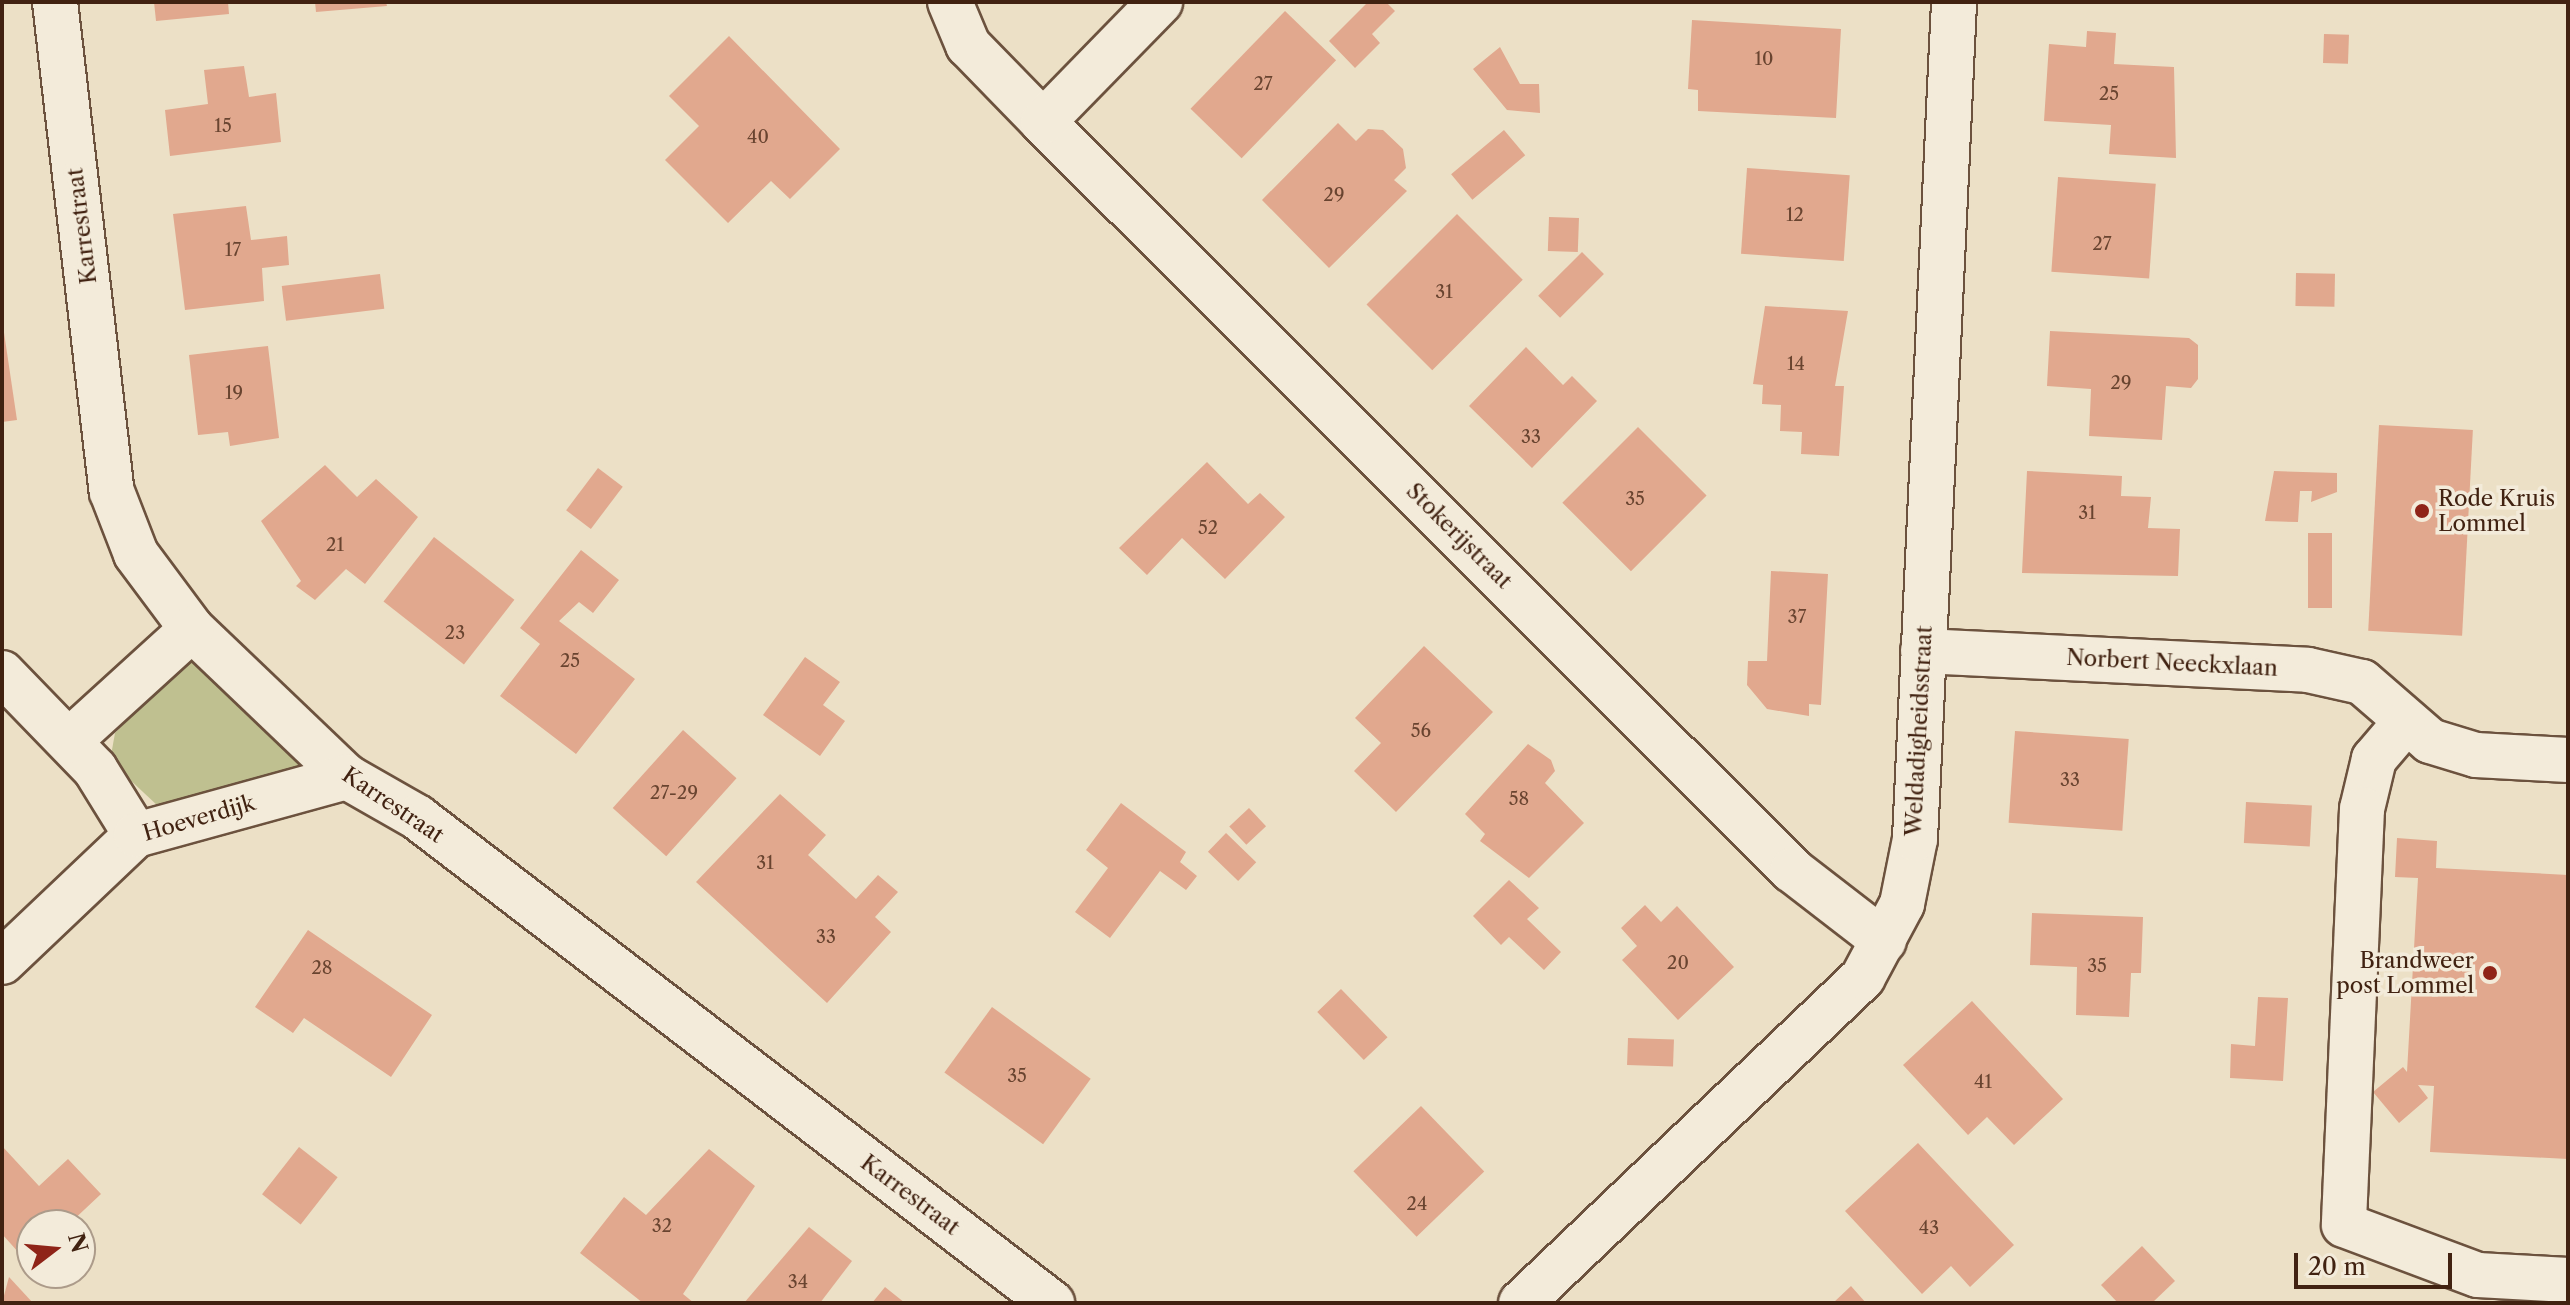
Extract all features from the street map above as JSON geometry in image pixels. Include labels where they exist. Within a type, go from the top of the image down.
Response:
[{"type":"street","name":"Karrestraat","points":[[55,2],[112,492],[136,554],[192,629],[347,777],[417,817],[1052,1303]]},
{"type":"street","name":"Stokerijstraat","points":[[950,2],[968,45],[1043,122],[1792,870],[1884,941]]},
{"type":"street","points":[[1043,122],[1160,2]]},
{"type":"street","name":"Weldadigheidsstraat","points":[[1521,1303],[1863,977],[1902,904],[1915,839],[1954,2]]},
{"type":"street","points":[[69,741],[192,629]]},
{"type":"street","name":"Norbert Neeckxlaan","points":[[1923,651],[2308,670],[2362,682],[2403,725],[2476,755],[2568,760]]},
{"type":"street","points":[[2,673],[69,741],[136,835]]},
{"type":"street","points":[[2403,725],[2374,759],[2362,809],[2344,1225],[2478,1275],[2568,1280]]},
{"type":"street","name":"Hoeverdijk","points":[[2,962],[136,835],[347,777]]},
{"type":"green space","points":[[195,654],[305,766],[159,807],[110,761],[115,733]]},
{"type":"building","points":[[154,2],[228,2],[229,14],[156,21]]},
{"type":"building","points":[[315,2],[386,2],[387,6],[316,12]]},
{"type":"building","points":[[1368,2],[1386,2],[1395,11],[1372,34],[1380,43],[1355,68],[1329,41]]},
{"type":"building","points":[[1285,11],[1336,60],[1242,158],[1191,109]]},
{"type":"building","points":[[1692,20],[1841,29],[1836,118],[1698,111],[1698,90],[1688,89]]},
{"type":"building","points":[[2087,31],[2116,33],[2114,64],[2174,67],[2176,158],[2109,154],[2111,125],[2044,121],[2049,44],[2086,47]]},
{"type":"building","points":[[2324,34],[2349,35],[2348,64],[2323,63]]},
{"type":"building","points":[[729,36],[840,149],[790,199],[771,181],[728,223],[665,160],[699,126],[669,96]]},
{"type":"building","points":[[1500,47],[1520,84],[1539,84],[1540,113],[1507,110],[1473,69]]},
{"type":"building","points":[[244,66],[249,97],[276,93],[281,142],[170,156],[165,110],[208,104],[204,70]]},
{"type":"building","points":[[1338,123],[1356,141],[1368,129],[1383,130],[1403,149],[1406,168],[1394,180],[1407,191],[1329,268],[1262,200]]},
{"type":"building","points":[[1504,130],[1525,155],[1472,200],[1451,174]]},
{"type":"building","points":[[1747,168],[1850,175],[1844,261],[1741,254]]},
{"type":"building","points":[[2058,177],[2156,184],[2149,279],[2051,272]]},
{"type":"building","points":[[246,206],[251,240],[287,236],[289,265],[262,268],[264,301],[185,310],[173,214]]},
{"type":"building","points":[[1457,214],[1523,280],[1432,370],[1366,305]]},
{"type":"building","points":[[1549,217],[1579,218],[1578,252],[1548,251]]},
{"type":"building","points":[[1582,252],[1604,274],[1560,318],[1538,296]]},
{"type":"building","points":[[2296,273],[2335,274],[2334,307],[2295,306]]},
{"type":"building","points":[[380,274],[384,309],[286,321],[282,286]]},
{"type":"building","points":[[1765,306],[1848,311],[1835,386],[1844,386],[1839,456],[1801,454],[1802,432],[1780,431],[1781,405],[1762,404],[1763,385],[1753,384]]},
{"type":"building","points":[[2,319],[17,420],[2,422]]},
{"type":"building","points":[[2050,331],[2189,338],[2198,345],[2198,379],[2191,388],[2166,386],[2162,440],[2089,436],[2091,389],[2047,386]]},
{"type":"building","points":[[268,346],[279,438],[230,446],[228,432],[198,435],[189,355]]},
{"type":"building","points":[[1526,347],[1563,385],[1572,376],[1597,401],[1532,468],[1469,406]]},
{"type":"building","name":"Rode Kruis Lommel","points":[[2379,425],[2473,430],[2462,636],[2368,631]]},
{"type":"building","points":[[1638,427],[1707,496],[1631,571],[1562,503]]},
{"type":"building","points":[[1207,462],[1248,504],[1260,493],[1285,517],[1225,579],[1182,538],[1147,575],[1119,548]]},
{"type":"building","points":[[325,465],[357,497],[376,479],[418,517],[365,584],[346,569],[315,600],[296,586],[301,581],[261,521]]},
{"type":"building","points":[[598,468],[623,487],[591,529],[566,510]]},
{"type":"building","points":[[2027,471],[2122,476],[2121,496],[2151,497],[2148,528],[2180,529],[2178,576],[2022,573]]},
{"type":"building","points":[[2274,471],[2337,473],[2337,492],[2311,502],[2312,491],[2300,491],[2298,522],[2265,521]]},
{"type":"building","points":[[2308,533],[2332,533],[2332,608],[2308,608]]},
{"type":"building","points":[[434,537],[514,600],[464,664],[384,602]]},
{"type":"building","points":[[581,550],[619,580],[593,613],[579,602],[559,621],[635,679],[576,754],[500,696],[540,644],[520,628]]},
{"type":"building","points":[[1771,571],[1828,574],[1821,705],[1809,704],[1809,716],[1767,709],[1747,685],[1748,661],[1767,661]]},
{"type":"building","points":[[1424,646],[1493,712],[1396,812],[1354,771],[1381,743],[1355,718]]},
{"type":"building","points":[[805,657],[840,682],[823,705],[845,721],[820,756],[763,715]]},
{"type":"building","points":[[683,730],[737,778],[666,856],[613,808]]},
{"type":"building","points":[[2015,731],[2129,739],[2122,831],[2009,823]]},
{"type":"building","points":[[1528,744],[1551,760],[1555,771],[1545,783],[1584,823],[1529,878],[1480,841],[1485,834],[1465,814]]},
{"type":"building","points":[[780,794],[826,835],[808,855],[856,899],[878,875],[898,892],[875,917],[891,932],[827,1003],[696,882]]},
{"type":"building","points":[[2246,802],[2312,805],[2310,846],[2244,843]]},
{"type":"building","points":[[1121,803],[1186,852],[1180,862],[1197,876],[1186,890],[1160,871],[1110,938],[1075,912],[1108,868],[1086,850]]},
{"type":"building","points":[[1249,808],[1266,826],[1246,845],[1229,826]]},
{"type":"building","points":[[1226,833],[1256,862],[1238,881],[1208,852]]},
{"type":"building","name":"Brandweer post Lommel","points":[[2397,838],[2437,841],[2436,868],[2568,875],[2568,1159],[2430,1152],[2434,1086],[2418,1085],[2428,1098],[2399,1123],[2373,1092],[2403,1067],[2407,1072],[2418,878],[2395,877]]},
{"type":"building","points":[[1509,880],[1539,908],[1527,919],[1561,952],[1544,970],[1509,937],[1501,945],[1473,916]]},
{"type":"building","points":[[1645,905],[1661,922],[1677,906],[1734,967],[1678,1020],[1622,960],[1637,946],[1621,928]]},
{"type":"building","points":[[2032,913],[2143,917],[2141,973],[2131,973],[2129,1017],[2076,1015],[2077,967],[2030,965]]},
{"type":"building","points":[[308,930],[432,1015],[391,1077],[304,1018],[293,1033],[255,1007]]},
{"type":"building","points":[[1341,989],[1388,1037],[1364,1060],[1317,1012]]},
{"type":"building","points":[[2258,997],[2288,998],[2283,1081],[2230,1078],[2231,1044],[2255,1046]]},
{"type":"building","points":[[1972,1001],[2063,1099],[2014,1145],[1987,1117],[1968,1135],[1903,1065]]},
{"type":"building","points":[[992,1007],[1091,1079],[1043,1144],[944,1073]]},
{"type":"building","points":[[1628,1038],[1674,1040],[1673,1067],[1627,1065]]},
{"type":"building","points":[[1421,1106],[1484,1171],[1417,1237],[1353,1171]]},
{"type":"building","points":[[1918,1143],[2014,1245],[1970,1287],[1951,1266],[1922,1294],[1845,1211]]},
{"type":"building","points":[[2,1146],[39,1186],[68,1159],[101,1194],[85,1209],[16,1209],[16,1250],[2,1234]]},
{"type":"building","points":[[299,1147],[338,1177],[301,1224],[262,1194]]},
{"type":"building","points":[[709,1149],[755,1186],[683,1294],[694,1303],[643,1303],[580,1253],[624,1197],[646,1215]]},
{"type":"building","points":[[809,1227],[852,1261],[820,1303],[744,1303]]},
{"type":"building","points":[[2142,1246],[2175,1281],[2152,1303],[2118,1303],[2101,1285]]},
{"type":"building","points":[[9,1277],[16,1289],[20,1289],[33,1303],[2,1303]]},
{"type":"building","points":[[1851,1286],[1866,1303],[1833,1303]]},
{"type":"building","points":[[885,1287],[905,1303],[872,1303]]},
{"type":"place","name":"Rode Kruis Lommel","points":[[2422,511]]},
{"type":"place","name":"Brandweer post Lommel","points":[[2490,973]]}]
